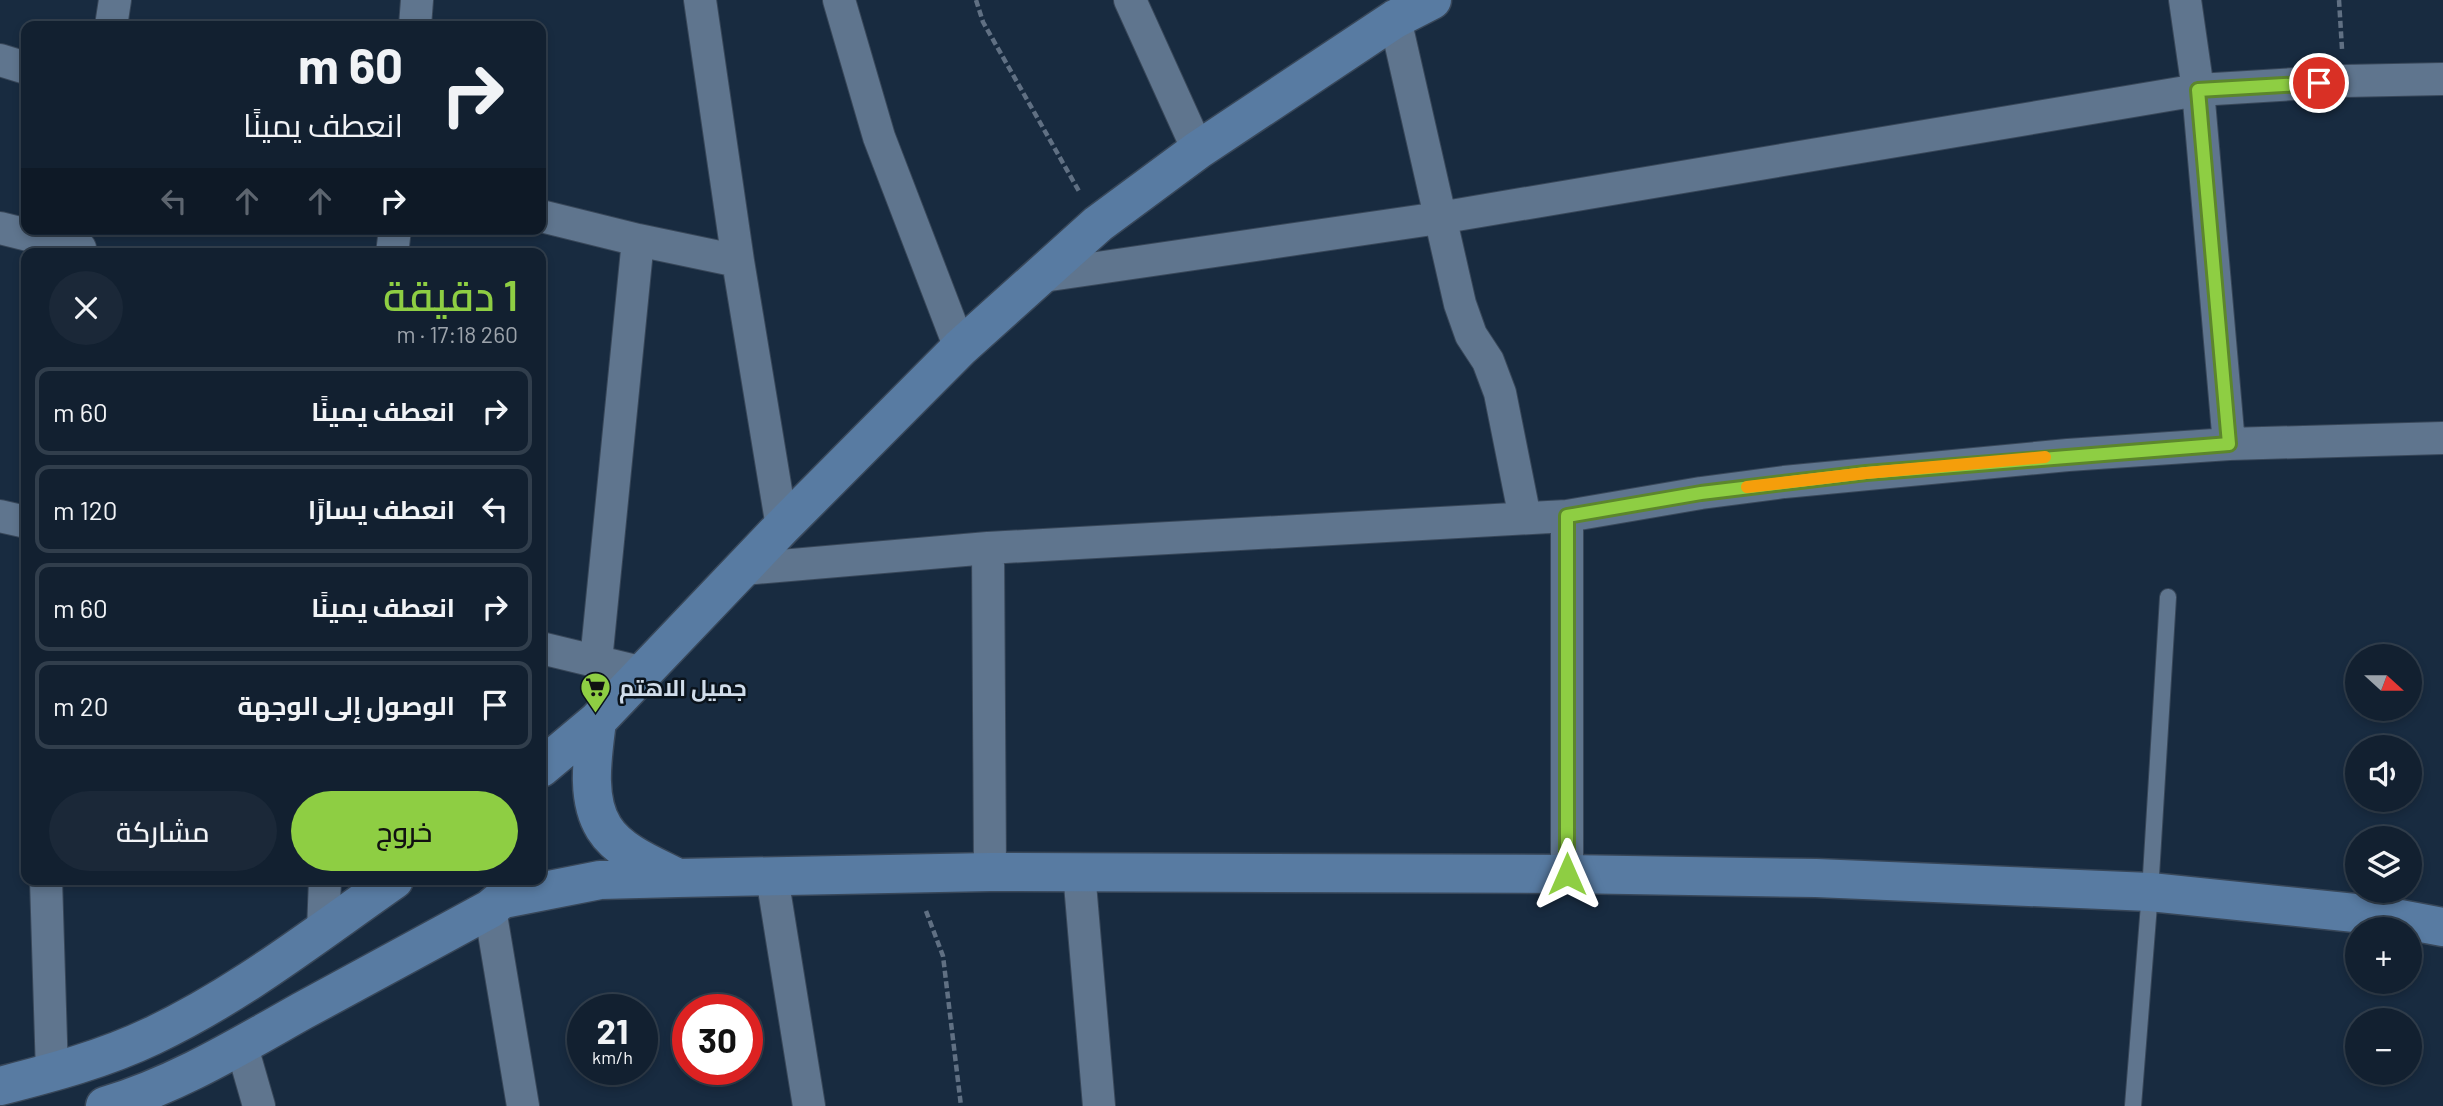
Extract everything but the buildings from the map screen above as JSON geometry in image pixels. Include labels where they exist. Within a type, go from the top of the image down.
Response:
[{"type":"street","points":[[112,21],[115,0]]},
{"type":"street","points":[[415,21],[417,0]]},
{"type":"street","points":[[700,0],[738,261],[782,527]]},
{"type":"street","points":[[839,0],[879,137],[960,348]]},
{"type":"street","points":[[1130,0],[1198,150]]},
{"type":"street","points":[[546,764],[597,721],[782,527],[960,348],[1098,224],[1198,150],[1395,19],[1432,0]]},
{"type":"street","points":[[2185,0],[2198,90],[2229,444]]},
{"type":"street","points":[[1395,19],[1438,218],[1467,326],[1488,361],[1500,393],[1525,519]]},
{"type":"street","points":[[0,60],[21,66]]},
{"type":"street","points":[[1043,275],[1438,218],[2198,90],[2343,81],[2443,79]]},
{"type":"street","points":[[546,217],[738,261]]},
{"type":"street","points":[[0,228],[21,232]]},
{"type":"street","points":[[35,235],[80,244]]},
{"type":"street","points":[[596,661],[638,240]]},
{"type":"street","points":[[744,569],[988,548],[1567,516],[1701,493],[1852,474],[2229,444],[2443,438]]},
{"type":"street","points":[[0,516],[21,521]]},
{"type":"street","points":[[1567,516],[1567,874]]},
{"type":"street","points":[[988,548],[990,872]]},
{"type":"street","points":[[546,650],[644,673]]},
{"type":"street","points":[[597,721],[592,778],[595,805],[604,828],[618,843],[647,863],[678,878]]},
{"type":"street","points":[[105,1106],[144,1094],[242,1047],[503,896],[600,880],[990,872],[1567,874],[1816,878],[2150,892],[2384,916],[2443,927]]},
{"type":"street","points":[[1079,872],[1099,1106]]},
{"type":"street","points":[[772,877],[810,1106]]},
{"type":"street","points":[[46,885],[52,1073]]},
{"type":"street","points":[[323,930],[325,885]]},
{"type":"street","points":[[0,1087],[52,1073],[150,1037],[202,1010],[254,979],[387,885]]},
{"type":"street","points":[[503,896],[523,1106]]},
{"type":"street","points":[[242,1047],[259,1106]]},
{"type":"lane","points":[[2133,1106],[2150,892],[2168,597]]},
{"type":"path","points":[[976,0],[983,22],[1098,224]]},
{"type":"path","points":[[2339,0],[2343,81]]},
{"type":"path","points":[[913,874],[943,956],[961,1106]]},
{"type":"slow traffic","points":[[1747,487],[2045,457]]},
{"type":"place","name":"جميل الاهتم","points":[[596,715]]},
{"type":"route","points":[[1567,874],[1567,516],[1701,493],[1866,473],[2229,444],[2198,90],[2319,83]]}]
